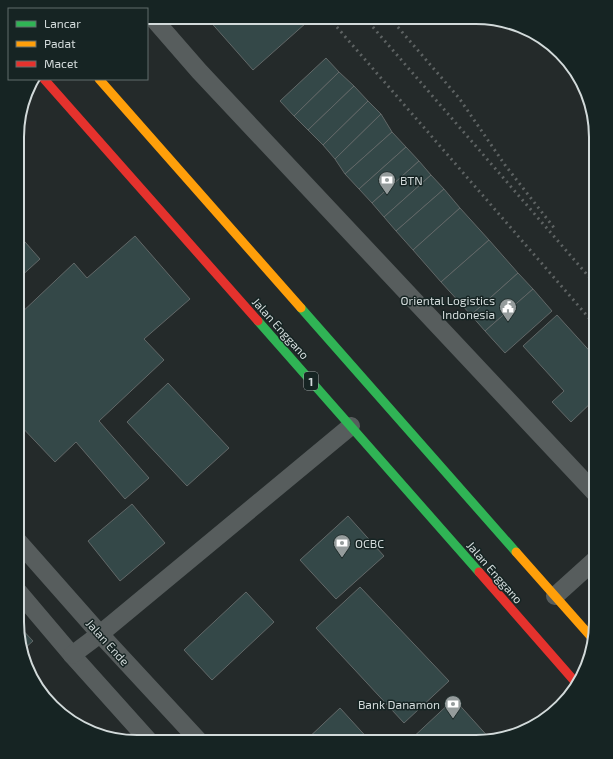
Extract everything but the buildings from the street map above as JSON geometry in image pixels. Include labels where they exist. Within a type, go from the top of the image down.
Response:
[{"type":"highway","name":"Jalan Enggano","points":[[45,80],[352,426],[573,680]]},
{"type":"highway","points":[[100,80],[588,634]]},
{"type":"lane","points":[[158,24],[200,71],[589,487]]},
{"type":"lane","points":[[72,655],[100,634],[352,426]]},
{"type":"lane","name":"Jalan Ende","points":[[24,548],[100,634],[194,735]]},
{"type":"lane","points":[[555,596],[589,565]]},
{"type":"lane","points":[[24,598],[72,655],[144,735]]},
{"type":"railway","points":[[334,24],[589,318]]},
{"type":"railway","points":[[370,24],[589,277]]},
{"type":"railway","points":[[395,24],[459,98],[505,165],[555,229]]},
{"type":"traffic: fast","points":[[301,308],[516,552]]},
{"type":"traffic: fast","points":[[258,321],[479,572]]},
{"type":"traffic: slow","points":[[100,80],[301,308]]},
{"type":"traffic: slow","points":[[516,552],[588,634]]},
{"type":"traffic: jam","points":[[45,80],[258,321]]},
{"type":"traffic: jam","points":[[479,572],[573,680]]},
{"type":"place","name":"BTN","points":[[387,195]]},
{"type":"place","name":"Oriental Logistics Indonesia","points":[[508,322]]},
{"type":"place","name":"OCBC","points":[[342,558]]},
{"type":"place","name":"Bank Danamon","points":[[453,719]]}]
